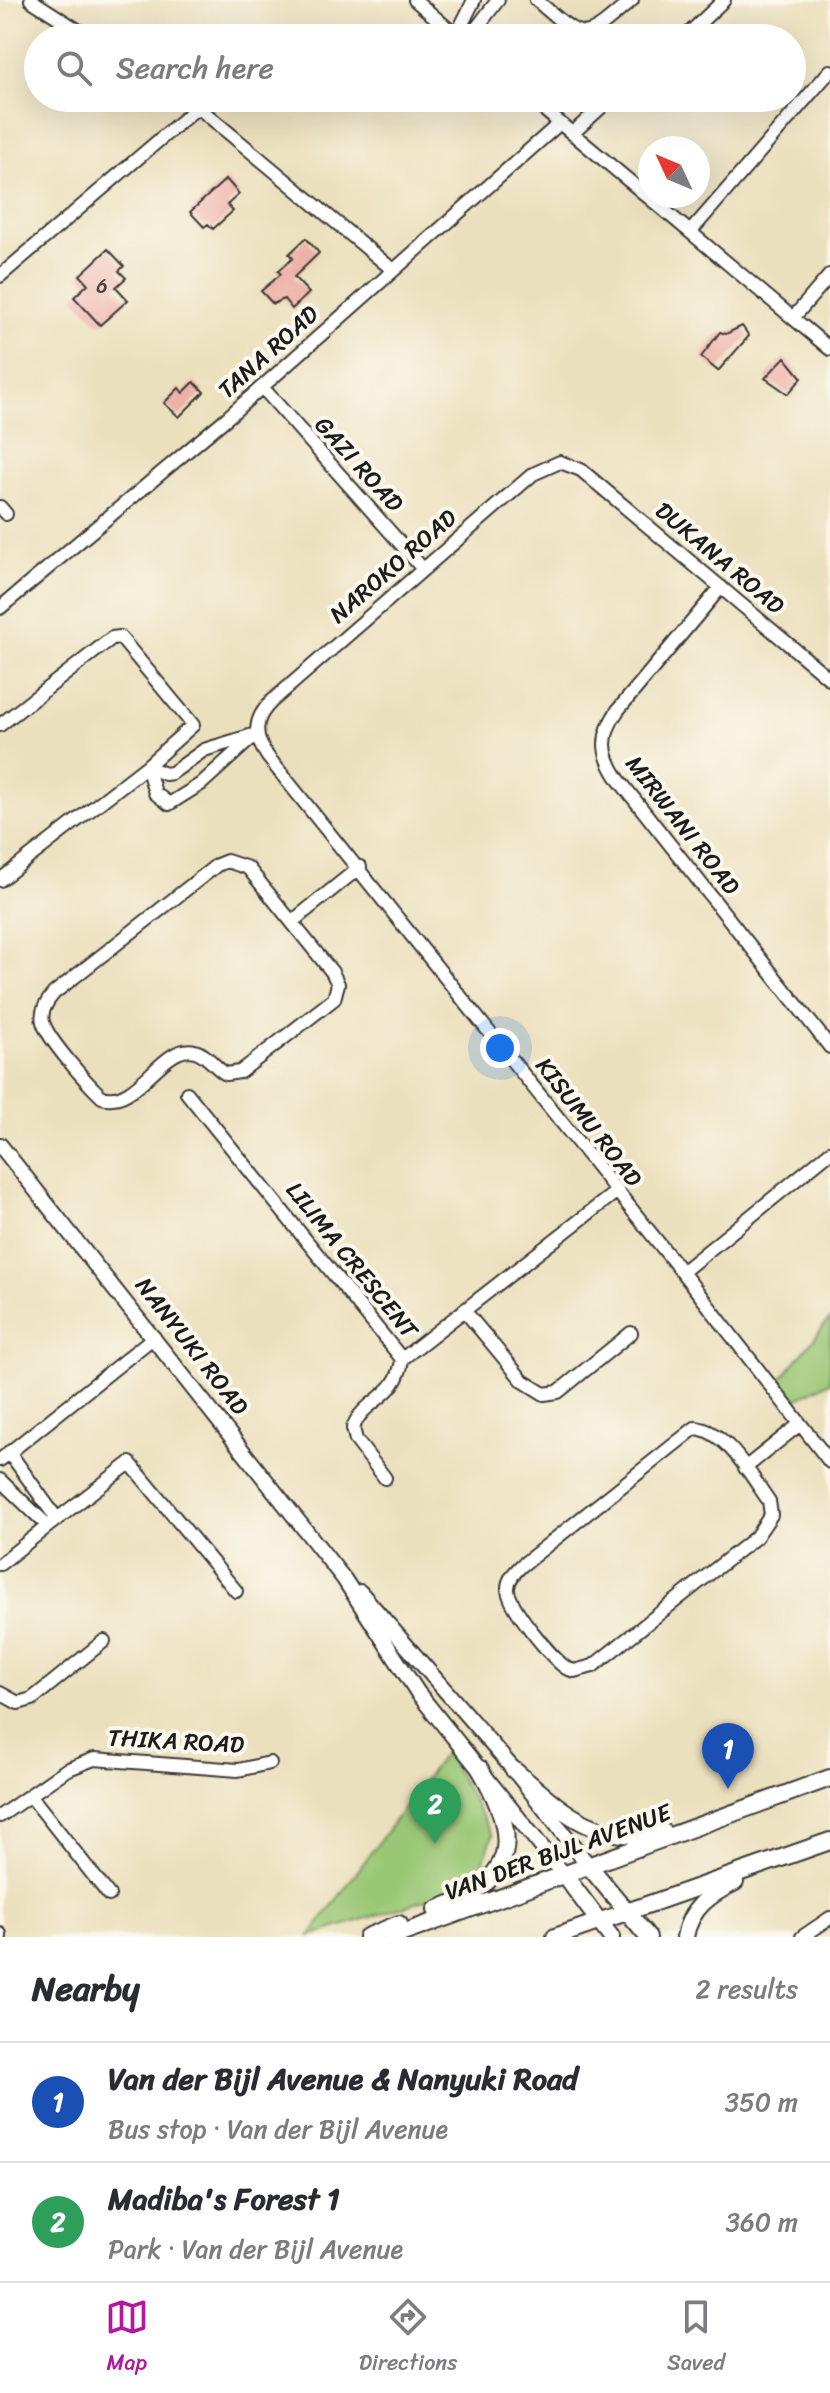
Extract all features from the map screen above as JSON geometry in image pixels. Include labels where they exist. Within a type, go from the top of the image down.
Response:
[{"type":"main road","points":[[367,1937],[467,1898],[494,1876],[504,1848],[504,1823],[495,1796],[480,1769]]},
{"type":"main road","points":[[514,1770],[572,1817],[601,1832],[645,1835],[715,1821]]},
{"type":"main road","name":"VAN DER BIJL AVENUE","points":[[392,1937],[830,1778]]},
{"type":"main road","points":[[555,1937],[830,1841]]},
{"type":"main road","points":[[685,1937],[689,1920],[709,1896],[809,1848]]},
{"type":"main road","name":"NANYUKI ROAD","points":[[589,1866],[648,1937]]},
{"type":"main road","name":"NANYUKI ROAD","points":[[565,1876],[611,1937]]},
{"type":"street","points":[[31,0],[68,24]]},
{"type":"street","points":[[415,0],[445,24]]},
{"type":"street","points":[[466,24],[474,0]]},
{"type":"street","points":[[474,24],[498,0]]},
{"type":"street","points":[[536,0],[565,24]]},
{"type":"street","points":[[605,24],[632,0]]},
{"type":"street","points":[[699,24],[724,0]]},
{"type":"street","points":[[806,99],[830,71]]},
{"type":"street","points":[[0,276],[192,112]]},
{"type":"street","points":[[206,112],[393,270]]},
{"type":"street","points":[[547,112],[830,349]]},
{"type":"street","points":[[574,132],[596,112]]},
{"type":"street","points":[[691,231],[794,112]]},
{"type":"street","name":"TANA ROAD","points":[[0,608],[262,387],[560,123]]},
{"type":"street","points":[[793,318],[830,275]]},
{"type":"street","name":"GAZI ROAD","points":[[262,387],[423,569]]},
{"type":"street","name":"NAROKO ROAD","points":[[256,734],[260,715],[272,701],[543,467],[560,462],[581,470]]},
{"type":"street","name":"DUKANA ROAD","points":[[581,470],[830,679]]},
{"type":"street","name":"MIRWANI ROAD","points":[[721,587],[607,725],[603,750],[619,780],[830,1047]]},
{"type":"street","points":[[0,725],[112,638],[120,637],[193,725],[147,766],[0,880]]},
{"type":"street","points":[[147,766],[165,774],[172,773],[204,750],[256,734]]},
{"type":"street","points":[[147,766],[155,793],[169,804],[201,784],[256,734]]},
{"type":"street","name":"KISUMU ROAD","points":[[256,734],[268,757],[360,867],[830,1462]]},
{"type":"street","points":[[227,861],[243,864],[293,921],[332,972],[337,991],[327,1005],[240,1072],[226,1074],[197,1052],[185,1051],[171,1058],[129,1091],[108,1099],[95,1091],[43,1024],[43,1011],[54,993],[217,865],[227,861]]},
{"type":"street","points":[[293,921],[360,867]]},
{"type":"street","name":"LILIMA CRESCENT","points":[[187,1093],[402,1359],[616,1192]]},
{"type":"street","name":"NANYUKI ROAD","points":[[0,1145],[344,1579],[418,1693],[565,1876]]},
{"type":"street","points":[[682,1272],[830,1152]]},
{"type":"street","points":[[464,1310],[523,1381],[544,1394],[565,1387],[631,1333]]},
{"type":"street","points":[[53,1522],[31,1485],[5,1456],[154,1337]]},
{"type":"street","points":[[385,1478],[356,1440],[353,1428],[358,1417],[392,1388],[402,1359]]},
{"type":"street","points":[[745,1468],[800,1424]]},
{"type":"street","points":[[695,1428],[713,1434],[745,1468],[769,1501],[771,1515],[764,1530],[593,1666],[574,1671],[559,1663],[509,1597],[509,1582],[521,1566],[695,1428]]},
{"type":"street","points":[[0,1564],[130,1463],[236,1591]]},
{"type":"street","points":[[0,1480],[53,1522]]},
{"type":"street","name":"NANYUKI ROAD","points":[[344,1579],[361,1593],[514,1770],[589,1866]]},
{"type":"street","points":[[0,1693],[18,1703],[32,1699],[104,1641]]},
{"type":"street","name":"THIKA ROAD","points":[[0,1816],[66,1770],[94,1759],[238,1770],[270,1763]]},
{"type":"street","points":[[30,1795],[109,1895]]},
{"type":"street","points":[[802,1937],[830,1918]]},
{"type":"green space","points":[[830,1319],[830,1382],[796,1399],[780,1380]]},
{"type":"green space","points":[[445,1752],[493,1835],[479,1875],[463,1888],[310,1936]]},
{"type":"building","points":[[226,179],[239,194],[227,205],[233,211],[213,229],[208,224],[204,227],[190,212]]},
{"type":"building","points":[[306,238],[319,253],[294,277],[309,293],[292,309],[284,299],[273,304],[261,291],[281,274],[278,271],[293,258],[289,254]]},
{"type":"building","points":[[108,249],[124,266],[119,271],[126,278],[116,287],[128,300],[100,325],[74,297],[88,284],[80,275]]},
{"type":"building","points":[[742,326],[749,336],[718,371],[701,357],[720,332],[726,334]]},
{"type":"building","points":[[785,357],[802,378],[788,394],[765,378]]},
{"type":"building","points":[[194,382],[204,392],[179,417],[164,403],[179,388],[183,393]]},
{"type":"place","name":"Van der Bijl Avenue & Nanyuki Road","points":[[728,1789]]},
{"type":"place","name":"Madiba's Forest 1","points":[[435,1844]]}]
